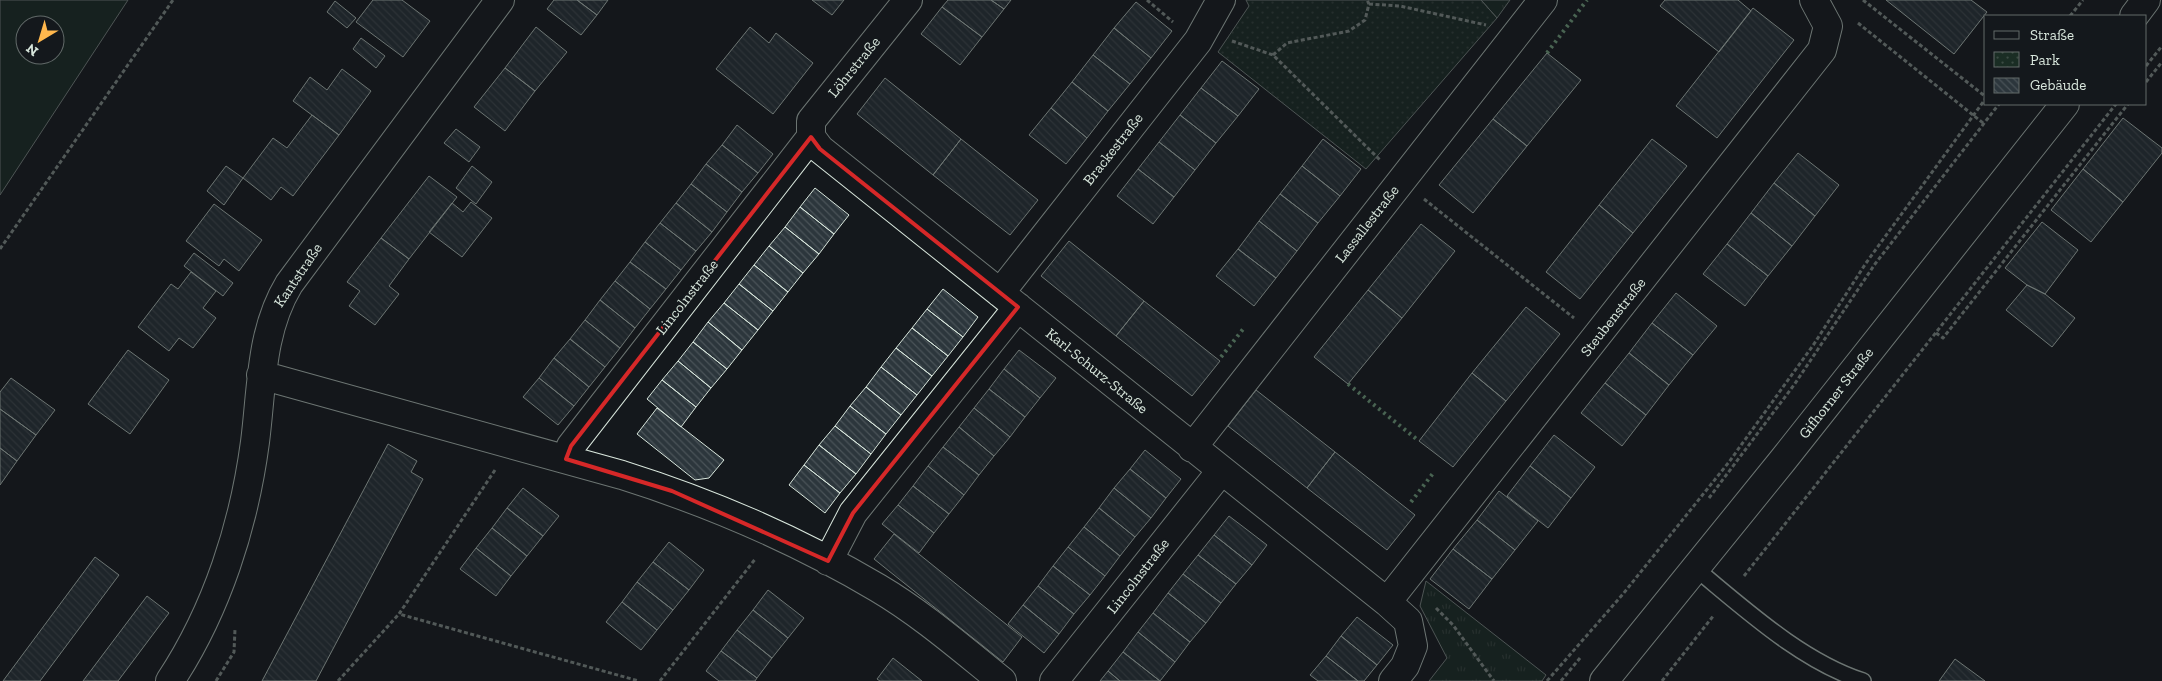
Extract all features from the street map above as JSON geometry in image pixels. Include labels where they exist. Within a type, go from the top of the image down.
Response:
[{"type":"street","name":"Kantstraße","points":[[170,681],[198,632],[229,557],[245,500],[255,442],[261,375],[272,314],[289,284],[500,0]]},
{"type":"street","name":"Löhrstraße","points":[[811,137],[811,121],[908,0]]},
{"type":"street","name":"Brackestraße","points":[[1009,300],[1198,41],[1220,0]]},
{"type":"street","name":"Lassallestraße","points":[[1192,448],[1543,0]]},
{"type":"street","points":[[1814,0],[1828,26]]},
{"type":"street","points":[[2135,15],[2146,0]]},
{"type":"street","name":"Steubenstraße","points":[[1387,602],[1822,50],[1828,26]]},
{"type":"street","name":"Gifhorner Straße","points":[[1604,681],[1783,460],[2065,105]]},
{"type":"street","name":"Karl-Schurz-Straße","points":[[811,137],[820,149],[1387,602]]},
{"type":"street","name":"Lincolnstraße","points":[[566,459],[571,446],[811,137]]},
{"type":"street","points":[[828,561],[853,513],[1009,300]]},
{"type":"street","points":[[261,375],[566,459],[672,491],[775,534],[878,588],[1002,681]]},
{"type":"street","name":"Lincolnstraße","points":[[1054,681],[1221,471]]},
{"type":"street","points":[[1387,602],[1408,621],[1413,646],[1405,666],[1393,681]]},
{"type":"lane","points":[[1694,568],[1797,648],[1840,674],[1862,681]]},
{"type":"path","points":[[0,249],[173,0]]},
{"type":"path","points":[[1147,0],[1179,28]]},
{"type":"path","points":[[1863,0],[1984,96]]},
{"type":"path","points":[[2071,15],[2083,0]]},
{"type":"path","points":[[1273,55],[1287,43],[1349,32],[1365,20],[1368,2],[1400,6],[1497,28],[1512,38]]},
{"type":"path","points":[[1828,26],[1856,22],[1983,123]]},
{"type":"path","points":[[1224,38],[1273,55],[1401,181],[1597,336]]},
{"type":"path","points":[[2147,65],[2162,46]]},
{"type":"path","points":[[2147,81],[2162,62]]},
{"type":"path","points":[[1547,681],[1623,594],[1729,462],[1814,344],[1866,263],[1984,101]]},
{"type":"path","points":[[1706,503],[1794,384],[1875,264],[1998,105]]},
{"type":"path","points":[[1662,681],[2115,105]]},
{"type":"path","points":[[1936,333],[1943,338],[2127,105]]},
{"type":"path","points":[[338,681],[400,614],[512,445]]},
{"type":"path","points":[[660,681],[775,534]]},
{"type":"path","points":[[1434,605],[1453,625],[1494,681]]},
{"type":"path","points":[[400,614],[639,681]]},
{"type":"path","points":[[1561,681],[1584,653]]},
{"type":"highlighted area","points":[[811,137],[820,149],[1018,307],[853,513],[828,561],[672,491],[566,459],[571,446]]},
{"type":"green space","points":[[0,0],[128,0],[0,195]]},
{"type":"green space","points":[[1246,0],[1481,0],[1497,18],[1366,169],[1218,52],[1249,6]]},
{"type":"green space","points":[[1481,0],[1510,0],[1497,18]]},
{"type":"green space","points":[[1426,581],[1546,675],[1542,681],[1429,681],[1447,658],[1420,606]]},
{"type":"building","points":[[373,0],[402,0],[430,21],[403,57],[356,22]]},
{"type":"building","points":[[554,0],[577,0],[597,15],[581,35],[547,9]]},
{"type":"building","points":[[577,0],[608,0],[597,15]]},
{"type":"building","points":[[812,0],[844,0],[832,15]]},
{"type":"building","points":[[948,0],[991,0],[1004,9],[982,37],[942,7]]},
{"type":"building","points":[[991,0],[1011,0],[1004,9]]},
{"type":"building","points":[[1665,0],[1738,0],[1751,11],[1719,52],[1660,6]]},
{"type":"building","points":[[1886,0],[1971,0],[1987,12],[1954,54]]},
{"type":"building","points":[[335,1],[356,18],[347,28],[327,12]]},
{"type":"building","points":[[1136,2],[1172,31],[1151,58],[1114,28]]},
{"type":"building","points":[[942,7],[982,37],[960,65],[921,34]]},
{"type":"building","points":[[1753,8],[1794,40],[1717,138],[1676,106]]},
{"type":"building","points":[[536,27],[567,52],[535,91],[505,68]]},
{"type":"building","points":[[750,27],[769,43],[776,33],[813,63],[773,114],[716,69]]},
{"type":"building","points":[[1114,28],[1151,58],[1130,84],[1093,55]]},
{"type":"building","points":[[361,38],[385,56],[376,68],[353,49]]},
{"type":"building","points":[[1547,53],[1581,80],[1527,146],[1493,119]]},
{"type":"building","points":[[1093,55],[1130,84],[1108,111],[1072,82]]},
{"type":"building","points":[[1222,61],[1259,89],[1238,116],[1201,88]]},
{"type":"building","points":[[505,68],[535,91],[505,131],[474,107]]},
{"type":"building","points":[[342,69],[371,91],[339,135],[293,101],[310,77],[327,90]]},
{"type":"building","points":[[885,78],[961,139],[933,175],[857,114]]},
{"type":"building","points":[[1072,82],[1108,111],[1087,138],[1051,108]]},
{"type":"building","points":[[1201,88],[1238,116],[1216,143],[1180,115]]},
{"type":"building","points":[[1051,108],[1087,138],[1066,164],[1029,135]]},
{"type":"building","points":[[312,115],[339,135],[293,196],[281,187],[271,200],[243,178],[273,138],[287,148]]},
{"type":"building","points":[[1180,115],[1216,143],[1195,170],[1159,142]]},
{"type":"building","points":[[2123,118],[2162,148],[2162,153],[2123,202],[2083,169]]},
{"type":"building","points":[[1493,119],[1527,146],[1473,213],[1439,185]]},
{"type":"building","points":[[737,125],[773,154],[758,173],[722,145]]},
{"type":"building","points":[[456,129],[480,147],[469,162],[444,143]]},
{"type":"building","points":[[961,139],[1038,200],[1010,235],[933,175]]},
{"type":"building","points":[[1323,139],[1361,169],[1340,196],[1302,166]]},
{"type":"building","points":[[1652,139],[1687,166],[1633,233],[1599,205]]},
{"type":"building","points":[[1159,142],[1195,170],[1174,197],[1138,169]]},
{"type":"building","points":[[722,145],[758,173],[742,192],[706,164]]},
{"type":"building","points":[[1798,153],[1839,185],[1815,216],[1774,183]]},
{"type":"building","points":[[706,164],[742,192],[727,212],[691,184]]},
{"type":"building","points":[[226,166],[243,178],[224,205],[207,191]]},
{"type":"building","points":[[472,166],[492,182],[476,204],[456,188]]},
{"type":"building","points":[[1302,166],[1340,196],[1318,223],[1280,194]]},
{"type":"building","points":[[1138,169],[1174,197],[1153,224],[1117,196]]},
{"type":"building","points":[[2083,169],[2123,202],[2091,242],[2051,210]]},
{"type":"building","points":[[429,176],[457,197],[409,259],[381,238]]},
{"type":"building","points":[[1774,183],[1815,216],[1792,246],[1751,213]]},
{"type":"building","points":[[691,184],[727,212],[712,232],[676,203]]},
{"type":"building","points":[[815,188],[849,215],[834,234],[800,207]]},
{"type":"building","points":[[1280,194],[1318,223],[1297,251],[1259,221]]},
{"type":"building","points":[[471,202],[492,218],[462,257],[429,232],[452,203],[463,212]]},
{"type":"building","points":[[676,203],[712,232],[696,251],[660,223]]},
{"type":"building","points":[[214,204],[262,240],[239,271],[224,259],[219,266],[186,241]]},
{"type":"building","points":[[1599,205],[1633,233],[1580,299],[1546,272]]},
{"type":"building","points":[[800,207],[834,234],[819,254],[785,227]]},
{"type":"building","points":[[1751,213],[1792,246],[1768,276],[1727,244]]},
{"type":"building","points":[[1259,221],[1297,251],[1276,278],[1238,249]]},
{"type":"building","points":[[2042,222],[2078,250],[2045,294],[2027,285],[2005,268]]},
{"type":"building","points":[[660,223],[696,251],[681,270],[645,242]]},
{"type":"building","points":[[1421,224],[1455,251],[1402,318],[1368,290]]},
{"type":"building","points":[[785,227],[819,254],[803,273],[769,246]]},
{"type":"building","points":[[381,238],[409,259],[389,286],[399,294],[375,325],[349,306],[360,291],[347,282]]},
{"type":"building","points":[[1069,241],[1144,301],[1116,336],[1041,276]]},
{"type":"building","points":[[645,242],[681,270],[666,289],[630,262]]},
{"type":"building","points":[[1727,244],[1768,276],[1745,306],[1703,274]]},
{"type":"building","points":[[769,246],[803,273],[788,292],[754,265]]},
{"type":"building","points":[[1238,249],[1276,278],[1254,306],[1216,276]]},
{"type":"building","points":[[194,253],[233,283],[223,296],[184,266]]},
{"type":"building","points":[[630,262],[666,289],[650,309],[615,281]]},
{"type":"building","points":[[754,265],[788,292],[773,311],[739,284]]},
{"type":"building","points":[[191,272],[216,291],[203,308],[216,318],[193,348],[179,338],[169,351],[138,327],[171,284],[178,289]]},
{"type":"building","points":[[615,281],[650,309],[635,328],[600,300]]},
{"type":"building","points":[[739,284],[773,311],[758,330],[724,303]]},
{"type":"building","points":[[2027,285],[2045,294],[2075,318],[2052,347],[2006,310]]},
{"type":"building","points":[[943,289],[978,317],[963,337],[927,309]]},
{"type":"building","points":[[1368,290],[1402,318],[1348,384],[1314,357]]},
{"type":"building","points":[[1676,293],[1717,326],[1693,355],[1652,323]]},
{"type":"building","points":[[600,300],[635,328],[620,348],[585,320]]},
{"type":"building","points":[[1144,301],[1220,361],[1192,396],[1116,336]]},
{"type":"building","points":[[724,303],[758,330],[742,350],[708,322]]},
{"type":"building","points":[[1526,307],[1560,334],[1506,401],[1472,373]]},
{"type":"building","points":[[927,309],[963,337],[948,356],[912,328]]},
{"type":"building","points":[[585,320],[620,348],[605,367],[570,339]]},
{"type":"building","points":[[708,322],[742,350],[727,369],[693,342]]},
{"type":"building","points":[[1652,323],[1693,355],[1669,385],[1629,353]]},
{"type":"building","points":[[912,328],[948,356],[932,376],[896,348]]},
{"type":"building","points":[[570,339],[605,367],[589,387],[554,358]]},
{"type":"building","points":[[693,342],[727,369],[711,388],[678,361]]},
{"type":"building","points":[[896,348],[932,376],[917,395],[881,367]]},
{"type":"building","points":[[128,350],[169,380],[130,434],[88,404]]},
{"type":"building","points":[[1019,350],[1056,378],[1040,398],[1004,369]]},
{"type":"building","points":[[1629,353],[1669,385],[1646,415],[1605,383]]},
{"type":"building","points":[[554,358],[589,387],[574,406],[539,378]]},
{"type":"building","points":[[678,361],[711,388],[696,407],[662,380]]},
{"type":"building","points":[[881,367],[917,395],[901,415],[866,387]]},
{"type":"building","points":[[1004,369],[1040,398],[1025,417],[989,389]]},
{"type":"building","points":[[1472,373],[1506,401],[1453,467],[1419,441]]},
{"type":"building","points":[[11,378],[55,410],[36,435],[0,409],[0,392]]},
{"type":"building","points":[[539,378],[574,406],[558,425],[523,397]]},
{"type":"building","points":[[662,380],[696,407],[681,427],[647,399]]},
{"type":"building","points":[[1605,383],[1646,415],[1622,446],[1581,413]]},
{"type":"building","points":[[866,387],[901,415],[886,434],[850,406]]},
{"type":"building","points":[[989,389],[1025,417],[1010,437],[974,408]]},
{"type":"building","points":[[1256,390],[1335,452],[1307,488],[1228,426]]},
{"type":"building","points":[[850,406],[886,434],[871,454],[835,426]]},
{"type":"building","points":[[657,408],[724,460],[709,478],[695,480],[637,434]]},
{"type":"building","points":[[974,408],[1010,437],[994,456],[959,427]]},
{"type":"building","points":[[0,409],[36,435],[17,461],[0,448]]},
{"type":"building","points":[[835,426],[871,454],[856,474],[819,445]]},
{"type":"building","points":[[959,427],[994,456],[979,475],[943,447]]},
{"type":"building","points":[[1554,435],[1595,467],[1571,498],[1530,466]]},
{"type":"building","points":[[388,444],[417,461],[411,472],[423,479],[316,681],[262,681]]},
{"type":"building","points":[[819,445],[856,474],[840,493],[804,465]]},
{"type":"building","points":[[943,447],[979,475],[964,495],[928,466]]},
{"type":"building","points":[[0,448],[17,461],[0,485]]},
{"type":"building","points":[[1145,450],[1181,479],[1166,498],[1130,469]]},
{"type":"building","points":[[1335,452],[1415,515],[1387,550],[1307,488]]},
{"type":"building","points":[[804,465],[840,493],[825,513],[789,485]]},
{"type":"building","points":[[928,466],[964,495],[949,514],[913,486]]},
{"type":"building","points":[[1530,466],[1571,498],[1548,528],[1507,496]]},
{"type":"building","points":[[1130,469],[1166,498],[1151,518],[1114,488]]},
{"type":"building","points":[[913,486],[949,514],[934,533],[898,505]]},
{"type":"building","points":[[523,488],[559,516],[543,536],[507,508]]},
{"type":"building","points":[[1114,488],[1151,518],[1135,537],[1099,508]]},
{"type":"building","points":[[1499,491],[1538,521],[1515,550],[1477,520]]},
{"type":"building","points":[[898,505],[934,533],[919,553],[882,524]]},
{"type":"building","points":[[507,508],[543,536],[527,556],[492,528]]},
{"type":"building","points":[[1099,508],[1135,537],[1120,556],[1084,527]]},
{"type":"building","points":[[1229,516],[1267,545],[1252,565],[1214,535]]},
{"type":"building","points":[[1477,520],[1515,550],[1492,579],[1453,549]]},
{"type":"building","points":[[1084,527],[1120,556],[1105,576],[1068,547]]},
{"type":"building","points":[[492,528],[527,556],[511,576],[476,548]]},
{"type":"building","points":[[894,534],[1022,637],[1003,662],[874,559]]},
{"type":"building","points":[[1214,535],[1252,565],[1236,584],[1198,555]]},
{"type":"building","points":[[669,542],[704,570],[689,590],[653,562]]},
{"type":"building","points":[[1068,547],[1105,576],[1090,595],[1053,566]]},
{"type":"building","points":[[476,548],[511,576],[496,596],[460,569]]},
{"type":"building","points":[[1453,549],[1492,579],[1469,609],[1430,579]]},
{"type":"building","points":[[1198,555],[1236,584],[1221,603],[1183,574]]},
{"type":"building","points":[[95,557],[119,575],[40,681],[3,681]]},
{"type":"building","points":[[653,562],[689,590],[673,610],[637,582]]},
{"type":"building","points":[[1053,566],[1090,595],[1074,614],[1038,586]]},
{"type":"building","points":[[1183,574],[1221,603],[1206,623],[1168,593]]},
{"type":"building","points":[[637,582],[673,610],[657,630],[622,602]]},
{"type":"building","points":[[1038,586],[1074,614],[1059,634],[1023,605]]},
{"type":"building","points":[[768,590],[804,618],[788,638],[753,610]]},
{"type":"building","points":[[1168,593],[1206,623],[1190,642],[1153,613]]},
{"type":"building","points":[[147,596],[169,613],[118,681],[83,681]]},
{"type":"building","points":[[622,602],[657,630],[641,650],[606,622]]},
{"type":"building","points":[[1023,605],[1059,634],[1044,653],[1008,624]]},
{"type":"building","points":[[753,610],[788,638],[772,658],[737,630]]},
{"type":"building","points":[[1153,613],[1190,642],[1175,662],[1138,632]]},
{"type":"building","points":[[1357,617],[1393,645],[1377,665],[1341,636]]},
{"type":"building","points":[[737,630],[772,658],[757,678],[721,651]]},
{"type":"building","points":[[1138,632],[1175,662],[1160,681],[1123,652]]},
{"type":"building","points":[[1341,636],[1377,665],[1364,681],[1358,681],[1326,656]]},
{"type":"building","points":[[721,651],[757,678],[755,681],[719,681],[706,671]]},
{"type":"building","points":[[1123,652],[1160,681],[1120,681],[1108,671]]},
{"type":"building","points":[[1326,656],[1358,681],[1318,681],[1310,675]]},
{"type":"building","points":[[893,658],[922,681],[880,681],[877,679]]},
{"type":"building","points":[[1955,659],[1985,681],[1939,681]]},
{"type":"building","points":[[1108,671],[1120,681],[1100,681]]},
{"type":"hedge","points":[[1547,53],[1587,0]]},
{"type":"hedge","points":[[1221,357],[1244,328]]},
{"type":"hedge","points":[[1348,384],[1419,441]]},
{"type":"hedge","points":[[1411,502],[1434,472]]}]
